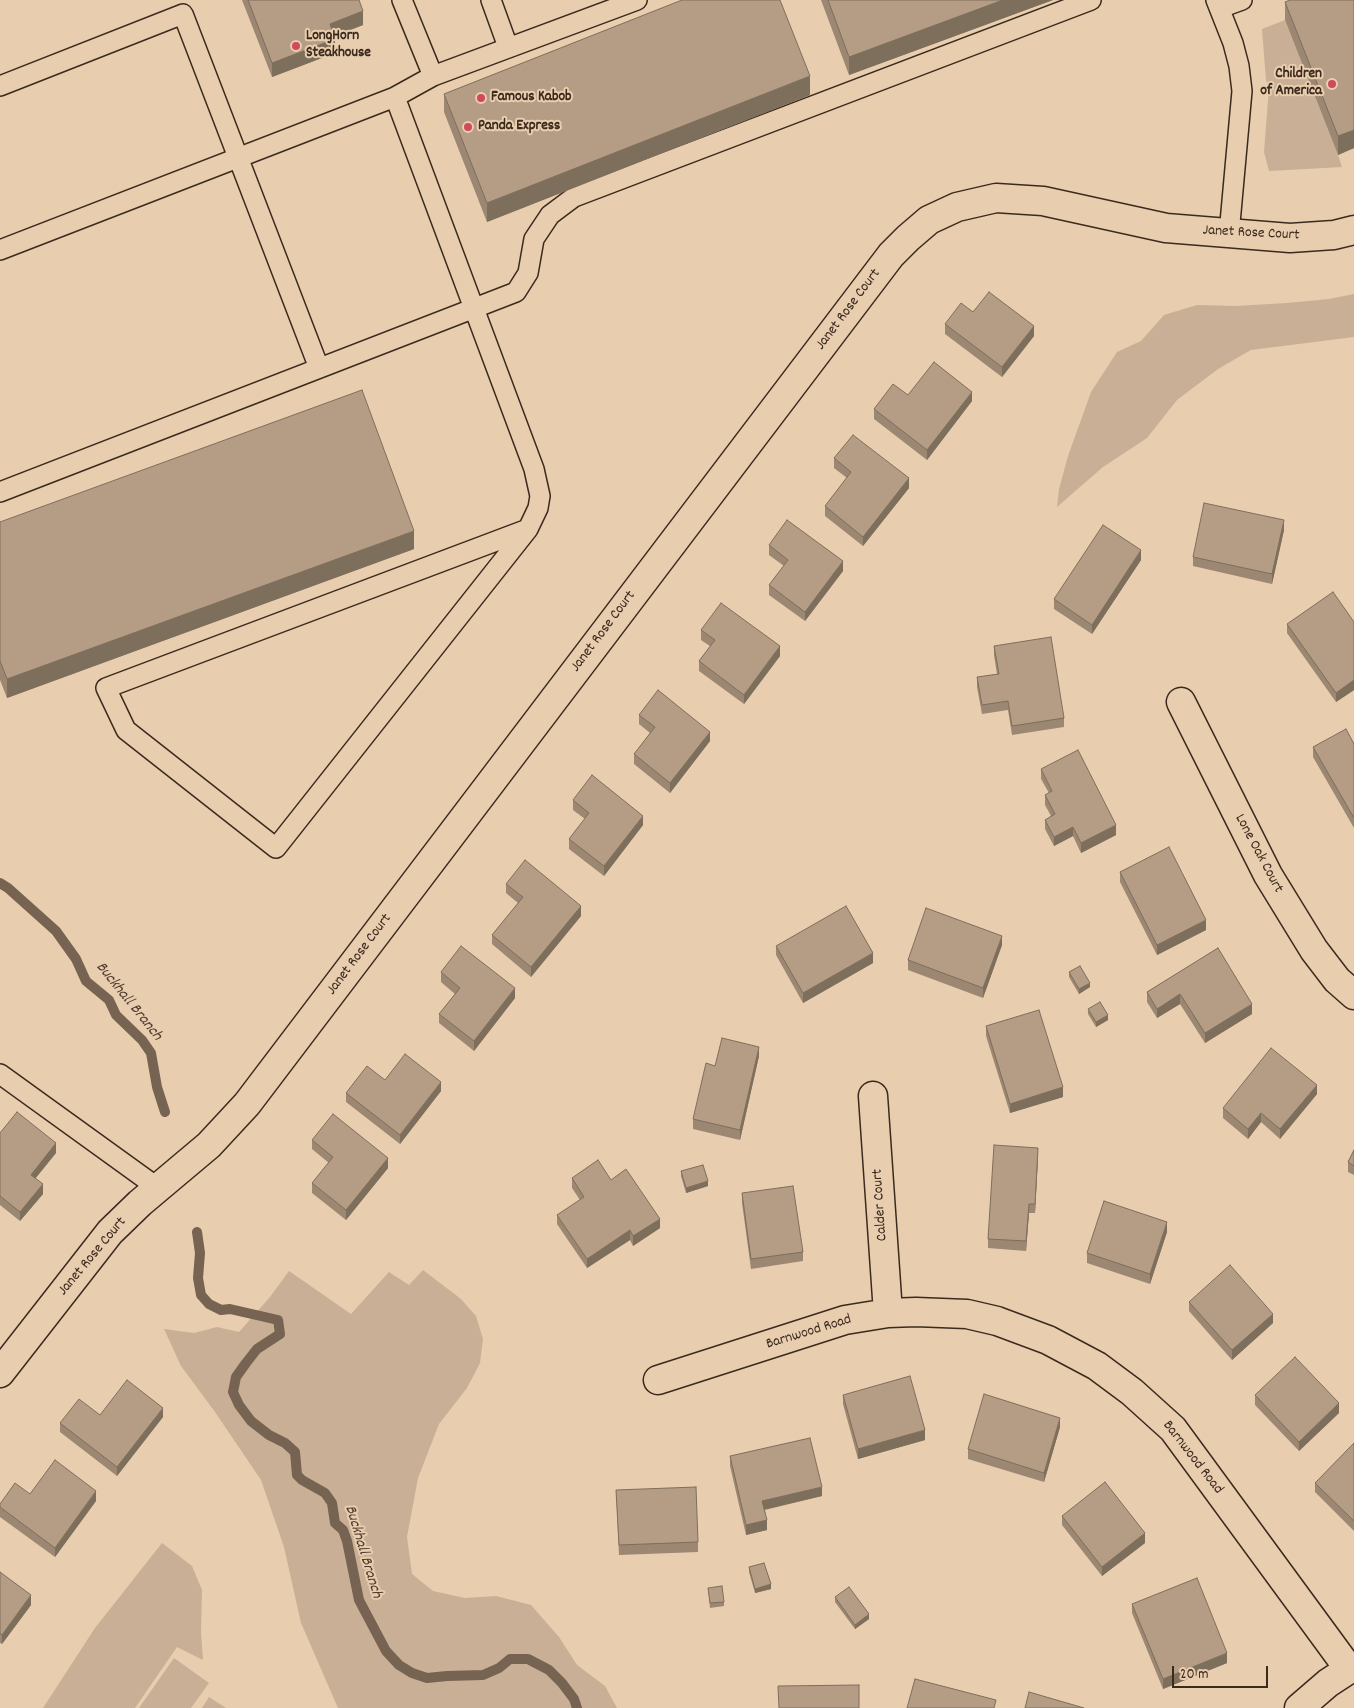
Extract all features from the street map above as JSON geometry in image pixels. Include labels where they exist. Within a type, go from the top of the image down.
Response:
[{"type":"street","name":"Janet Rose Court","points":[[0,1373],[110,1232],[209,1145],[247,1104],[891,255],[908,238],[930,220],[957,207],[996,198],[1043,201],[1166,228],[1229,234],[1290,238],[1334,235],[1354,230]]},
{"type":"street","name":"Lone Oak Court","points":[[1181,702],[1268,875],[1314,950],[1337,980],[1354,994]]},
{"type":"street","name":"Calder Court","points":[[873,1096],[888,1313]]},
{"type":"street","name":"Barnwood Road","points":[[658,1380],[845,1320],[888,1313],[966,1314],[997,1320],[1048,1340],[1097,1366],[1132,1392],[1173,1429],[1352,1667]]},
{"type":"street","points":[[1300,1708],[1328,1683],[1352,1667]]},
{"type":"lane","points":[[402,0],[433,76]]},
{"type":"lane","points":[[490,0],[508,47]]},
{"type":"lane","points":[[0,250],[395,97],[433,76],[637,0]]},
{"type":"lane","points":[[0,492],[516,292],[528,273],[534,238],[550,215],[574,197],[1091,0]]},
{"type":"lane","points":[[1229,234],[1242,91],[1239,66],[1233,42],[1218,4],[1242,0]]},
{"type":"lane","points":[[0,86],[183,14],[319,368]]},
{"type":"lane","points":[[395,97],[538,483],[540,496],[538,508],[528,529],[276,848],[126,730],[106,688],[528,529]]},
{"type":"lane","points":[[0,1074],[158,1188]]},
{"type":"shaded area","points":[[1285,20],[1342,167],[1269,171],[1264,152],[1269,88],[1266,80],[1262,29]]},
{"type":"shaded area","points":[[1354,294],[1354,337],[1251,350],[1218,369],[1177,400],[1147,438],[1103,467],[1057,507],[1059,489],[1068,456],[1091,392],[1117,352],[1141,341],[1164,315],[1197,305],[1235,306],[1287,303],[1329,299]]},
{"type":"shaded area","points":[[423,1270],[461,1299],[476,1316],[483,1339],[480,1363],[467,1388],[439,1424],[418,1478],[407,1537],[412,1574],[433,1591],[465,1598],[496,1596],[531,1605],[559,1637],[577,1665],[605,1686],[617,1708],[338,1708],[301,1623],[284,1547],[261,1480],[181,1366],[164,1329],[194,1333],[217,1327],[239,1332],[270,1297],[289,1271],[351,1314],[389,1272],[409,1285]]},
{"type":"shaded area","points":[[162,1543],[192,1566],[202,1590],[201,1632],[203,1660],[177,1647],[135,1708],[43,1708],[95,1628]]},
{"type":"shaded area","points":[[174,1658],[209,1683],[191,1708],[139,1708]]},
{"type":"shaded area","points":[[209,1697],[226,1708],[202,1708]]},
{"type":"building","name":"LongHorn Steakhouse","points":[[248,0],[359,0],[363,11],[330,24],[335,39],[272,63]]},
{"type":"building","points":[[682,0],[780,0],[810,76],[487,203],[444,94]]},
{"type":"building","points":[[828,0],[1003,0],[849,57]]},
{"type":"building","name":"Children of America","points":[[1290,0],[1354,0],[1354,130],[1338,136],[1285,2]]},
{"type":"building","points":[[989,292],[1034,326],[1002,367],[945,324],[961,303],[973,312]]},
{"type":"building","points":[[934,362],[972,392],[927,450],[874,409],[893,384],[908,395]]},
{"type":"building","points":[[362,390],[414,531],[7,679],[0,661],[0,522]]},
{"type":"building","points":[[853,435],[909,478],[863,537],[825,506],[851,472],[834,458]]},
{"type":"building","points":[[1204,503],[1284,520],[1272,574],[1193,557]]},
{"type":"building","points":[[787,520],[843,561],[805,612],[769,585],[788,560],[769,545]]},
{"type":"building","points":[[1103,525],[1141,550],[1092,625],[1054,599]]},
{"type":"building","points":[[1333,592],[1354,622],[1354,680],[1336,693],[1287,624]]},
{"type":"building","points":[[721,603],[780,646],[744,695],[699,661],[715,640],[701,630]]},
{"type":"building","points":[[1051,637],[1064,718],[1012,726],[1008,701],[982,705],[977,677],[999,674],[994,646]]},
{"type":"building","points":[[658,690],[710,732],[670,783],[634,754],[655,727],[639,715]]},
{"type":"building","points":[[1346,729],[1354,744],[1354,818],[1313,747]]},
{"type":"building","points":[[1078,750],[1116,825],[1081,843],[1073,827],[1054,837],[1045,820],[1055,814],[1045,795],[1052,791],[1041,769]]},
{"type":"building","points":[[592,775],[643,816],[604,866],[569,839],[589,813],[573,800]]},
{"type":"building","points":[[1169,847],[1206,920],[1157,945],[1120,872]]},
{"type":"building","points":[[525,860],[581,906],[531,967],[492,935],[523,897],[506,884]]},
{"type":"building","points":[[846,906],[873,953],[803,993],[776,946]]},
{"type":"building","points":[[926,908],[1002,936],[983,988],[908,960]]},
{"type":"building","points":[[461,946],[515,988],[474,1041],[439,1014],[460,988],[441,972]]},
{"type":"building","points":[[1218,948],[1252,1004],[1205,1033],[1180,994],[1157,1009],[1147,992]]},
{"type":"building","points":[[1080,966],[1090,983],[1079,989],[1069,972]]},
{"type":"building","points":[[1100,1002],[1108,1015],[1096,1022],[1088,1009]]},
{"type":"building","points":[[1039,1010],[1063,1087],[1010,1104],[986,1026]]},
{"type":"building","points":[[722,1038],[759,1047],[740,1130],[693,1119],[706,1063],[715,1066]]},
{"type":"building","points":[[1271,1048],[1317,1085],[1280,1129],[1261,1113],[1248,1129],[1223,1108]]},
{"type":"building","points":[[405,1054],[441,1082],[400,1135],[346,1093],[367,1066],[385,1080]]},
{"type":"building","points":[[17,1112],[56,1143],[31,1175],[43,1184],[20,1212],[0,1196],[0,1133]]},
{"type":"building","points":[[333,1114],[388,1158],[346,1210],[312,1183],[333,1157],[312,1140]]},
{"type":"building","points":[[994,1145],[1038,1148],[1035,1204],[1029,1204],[1026,1241],[988,1239]]},
{"type":"building","points":[[1354,1150],[1354,1166],[1348,1162]]},
{"type":"building","points":[[598,1160],[611,1180],[626,1169],[660,1219],[633,1236],[630,1230],[587,1259],[557,1215],[584,1197],[572,1178]]},
{"type":"building","points":[[703,1165],[708,1181],[686,1188],[681,1171]]},
{"type":"building","points":[[793,1186],[803,1252],[751,1259],[742,1193]]},
{"type":"building","points":[[1104,1201],[1167,1222],[1150,1274],[1087,1253]]},
{"type":"building","points":[[1230,1265],[1273,1314],[1232,1350],[1189,1302]]},
{"type":"building","points":[[1295,1357],[1339,1403],[1299,1442],[1255,1395]]},
{"type":"building","points":[[910,1376],[925,1430],[858,1449],[843,1395]]},
{"type":"building","points":[[127,1380],[163,1408],[117,1467],[60,1423],[79,1399],[100,1415]]},
{"type":"building","points":[[984,1394],[1060,1418],[1044,1473],[968,1449]]},
{"type":"building","points":[[810,1438],[822,1487],[762,1501],[767,1520],[746,1525],[730,1456]]},
{"type":"building","points":[[1354,1443],[1354,1521],[1315,1483]]},
{"type":"building","points":[[55,1460],[96,1491],[55,1548],[0,1507],[0,1504],[15,1483],[30,1494]]},
{"type":"building","points":[[1105,1482],[1145,1533],[1102,1567],[1062,1516]]},
{"type":"building","points":[[696,1487],[698,1542],[619,1545],[616,1490]]},
{"type":"building","points":[[764,1563],[771,1584],[755,1589],[749,1567]]},
{"type":"building","points":[[0,1572],[31,1595],[2,1635],[0,1633]]},
{"type":"building","points":[[1197,1578],[1227,1653],[1163,1679],[1132,1604]]},
{"type":"building","points":[[722,1586],[724,1602],[710,1603],[708,1588]]},
{"type":"building","points":[[849,1587],[869,1614],[855,1625],[835,1597]]},
{"type":"building","points":[[915,1679],[996,1700],[994,1708],[907,1708]]},
{"type":"building","points":[[859,1685],[859,1708],[779,1708],[778,1686]]},
{"type":"building","points":[[1029,1692],[1084,1708],[1025,1708]]},
{"type":"waterway","name":"Buckhall Branch","points":[[0,883],[56,931],[76,959],[86,981],[109,1000],[116,1015],[142,1040],[151,1053],[157,1087],[165,1112]]},
{"type":"waterway","name":"Buckhall Branch","points":[[197,1232],[200,1253],[198,1278],[201,1295],[209,1304],[221,1310],[230,1309],[278,1320],[280,1334],[257,1349],[236,1377],[233,1392],[239,1405],[251,1421],[269,1435],[285,1443],[295,1452],[297,1475],[302,1480],[325,1493],[332,1503],[335,1523],[343,1530],[347,1541],[359,1600],[386,1651],[399,1665],[412,1673],[427,1678],[483,1675],[499,1668],[510,1659],[528,1659],[549,1670],[574,1699],[577,1708]]},
{"type":"place","name":"LongHorn Steakhouse","points":[[296,46]]},
{"type":"place","name":"Children of America","points":[[1332,84]]},
{"type":"place","name":"Famous Kabob","points":[[481,98]]},
{"type":"place","name":"Panda Express","points":[[468,127]]}]
